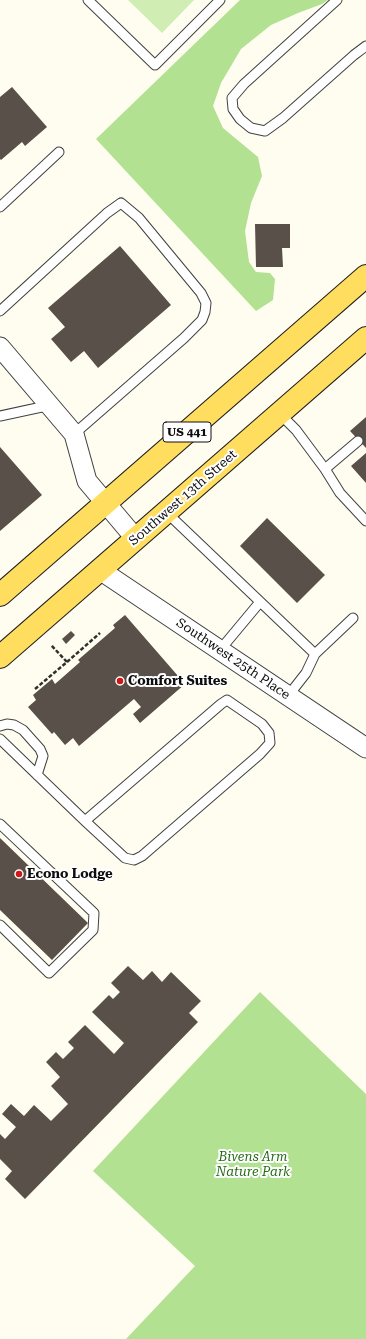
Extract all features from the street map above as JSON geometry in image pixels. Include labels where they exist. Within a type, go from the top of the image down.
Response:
[{"type":"main road","name":"US 441","points":[[0,595],[366,276]]},
{"type":"main road","name":"Southwest 13th Street","points":[[0,657],[366,338]]},
{"type":"street","points":[[0,347],[51,405],[74,434],[86,481],[136,538]]},
{"type":"street","name":"Southwest 25th Place","points":[[100,570],[366,748]]},
{"type":"lane","points":[[88,0],[155,65],[220,0]]},
{"type":"lane","points":[[337,0],[244,84],[232,98],[233,109],[240,119],[251,128],[265,131],[283,118],[366,46]]},
{"type":"lane","points":[[0,207],[59,152]]},
{"type":"lane","points":[[0,311],[107,213],[121,203],[139,218],[201,293],[206,303],[202,320],[184,338],[74,434]]},
{"type":"lane","points":[[0,416],[51,405]]},
{"type":"lane","points":[[279,414],[296,430],[340,492],[366,521]]},
{"type":"lane","points":[[325,469],[358,441]]},
{"type":"lane","points":[[166,512],[315,654]]},
{"type":"lane","points":[[220,650],[260,602]]},
{"type":"lane","points":[[288,696],[306,673],[315,654],[353,618]]},
{"type":"lane","points":[[0,739],[85,821],[125,858],[134,860],[142,856],[260,754],[270,743],[269,733],[262,724],[227,700],[85,821]]},
{"type":"lane","points":[[0,726],[7,724],[14,725],[23,730],[40,749],[43,756],[37,775]]},
{"type":"lane","points":[[0,824],[94,913],[93,930],[49,973],[0,925]]},
{"type":"path","points":[[35,689],[100,634]]},
{"type":"path","points":[[52,645],[67,662]]},
{"type":"green space","points":[[128,0],[194,0],[162,33]]},
{"type":"green space","points":[[240,0],[328,0],[322,4],[271,25],[241,49],[221,83],[213,106],[223,128],[258,157],[262,176],[251,203],[245,231],[249,262],[256,272],[270,273],[275,279],[273,300],[256,311],[96,139]]},
{"type":"green space","name":"Bivens Arm Nature Park","points":[[260,992],[366,1094],[366,1339],[126,1339],[195,1266],[93,1171]]},
{"type":"building","points":[[12,87],[47,127],[25,146],[22,142],[1,160],[0,97]]},
{"type":"building","points":[[255,224],[290,224],[290,248],[282,248],[283,267],[256,267]]},
{"type":"building","points":[[120,246],[171,305],[98,368],[84,351],[71,362],[51,339],[65,327],[48,308]]},
{"type":"building","points":[[366,417],[366,448],[350,431]]},
{"type":"building","points":[[0,447],[42,495],[0,531]]},
{"type":"building","points":[[366,453],[366,483],[351,466]]},
{"type":"building","points":[[267,518],[325,575],[297,603],[240,546]]},
{"type":"building","name":"Comfort Suites","points":[[125,615],[185,684],[140,723],[133,714],[141,707],[134,699],[79,746],[73,738],[65,745],[54,732],[52,734],[28,707],[36,700],[33,695],[52,679],[55,684],[80,662],[78,660],[115,628],[113,625]]},
{"type":"building","points":[[71,631],[75,635],[66,644],[62,639]]},
{"type":"building","name":"Econo Lodge","points":[[0,838],[88,923],[52,960],[0,910]]},
{"type":"building","points":[[128,966],[143,980],[152,971],[162,982],[171,972],[201,1001],[189,1013],[198,1022],[25,1199],[5,1179],[12,1171],[0,1159],[0,1134],[5,1139],[16,1127],[2,1114],[11,1104],[24,1116],[34,1105],[51,1121],[68,1104],[51,1086],[60,1077],[46,1062],[56,1052],[63,1059],[74,1048],[68,1042],[85,1025],[114,1054],[124,1043],[92,1012],[109,995],[113,999],[120,992],[111,983]]},
{"type":"place","name":"Comfort Suites","points":[[120,681]]},
{"type":"place","name":"Econo Lodge","points":[[19,874]]}]
